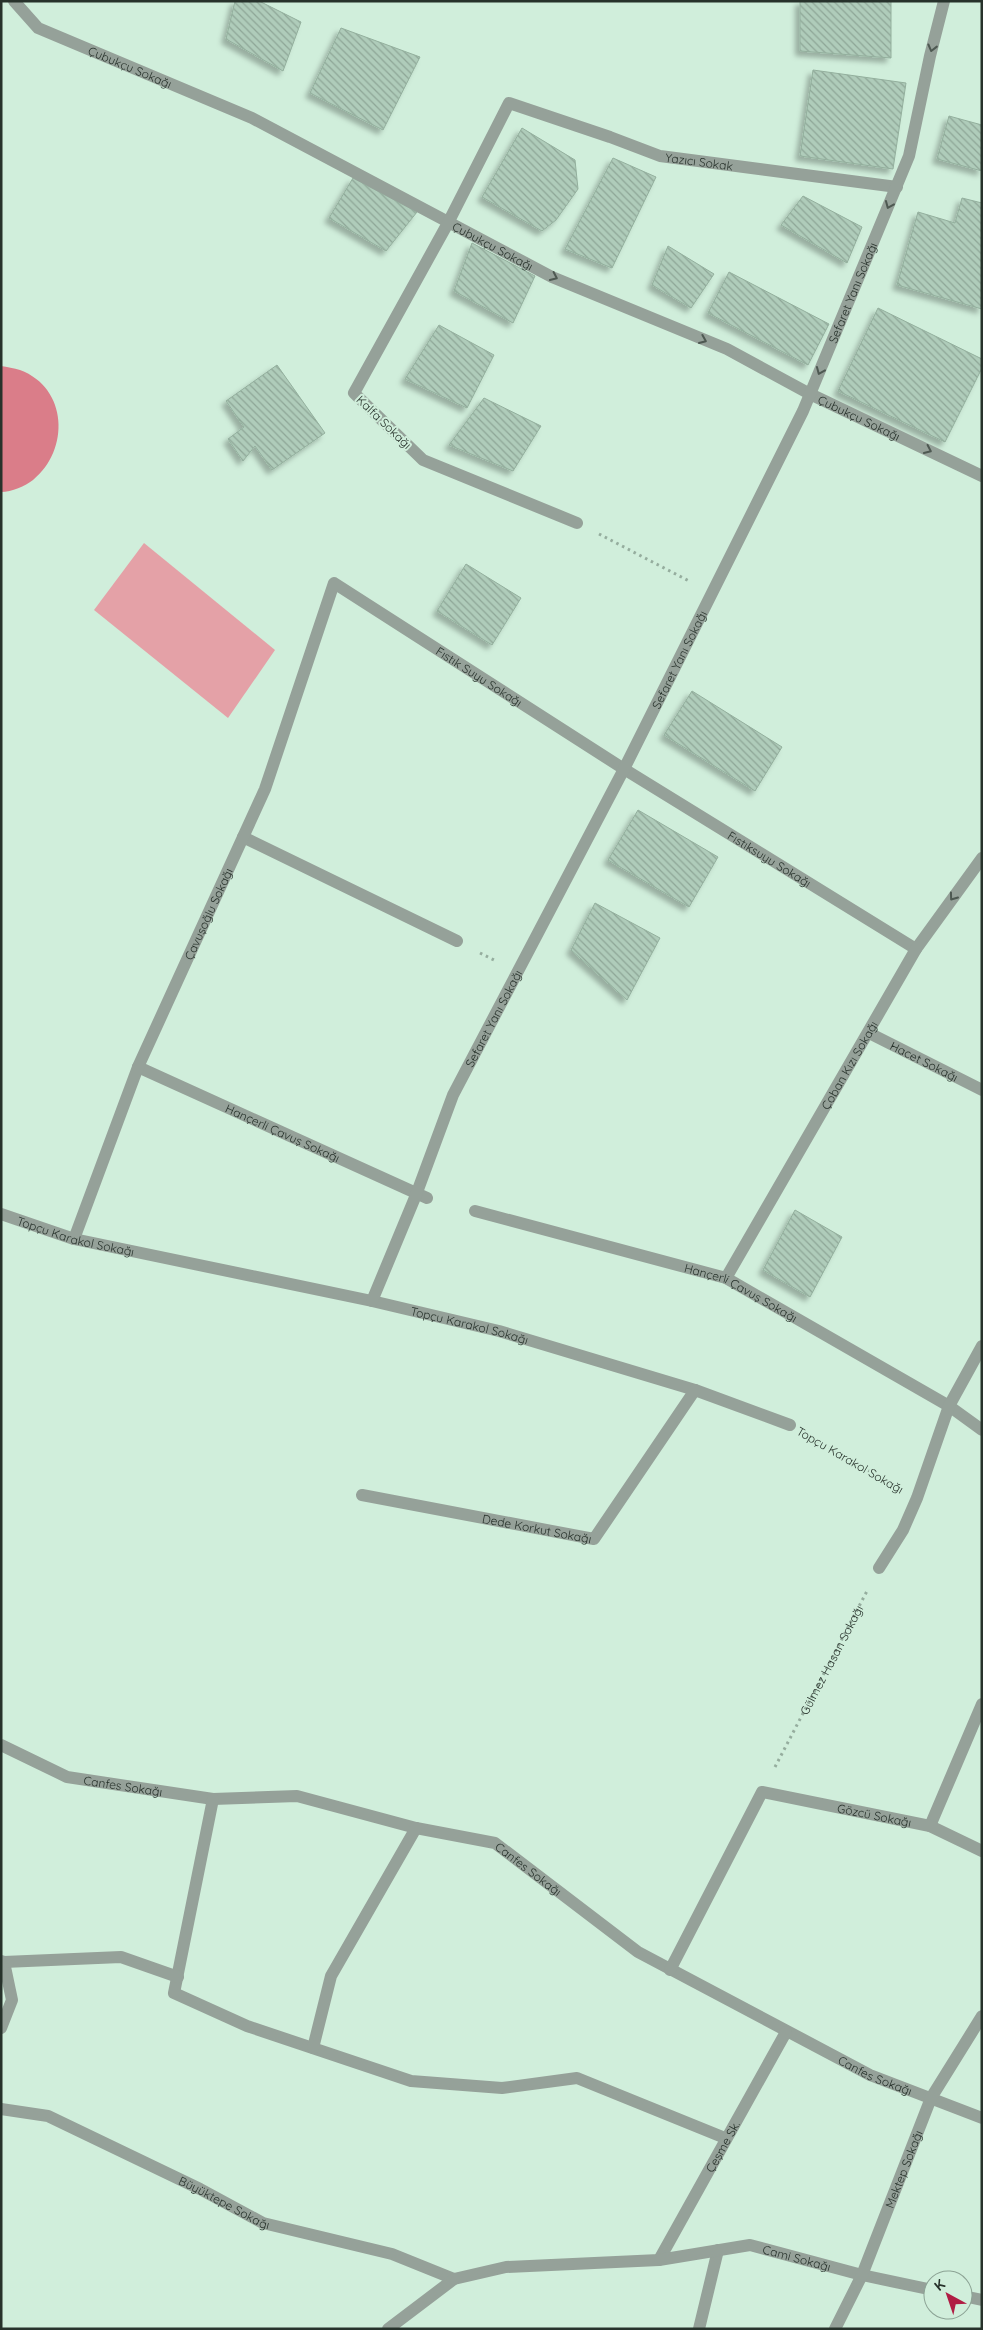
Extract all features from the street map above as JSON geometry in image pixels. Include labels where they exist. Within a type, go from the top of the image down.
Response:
[{"type":"street","name":"Çubukçu Sokağı","points":[[14,1],[38,28],[252,118],[552,277],[727,349],[810,394],[982,476]]},
{"type":"street","name":"Sefaret Yanı Sokağı","points":[[372,1301],[422,1197],[453,1095],[624,769],[810,394],[909,156],[930,56],[944,1]]},
{"type":"street","name":"Kalfa Sokağı","points":[[509,103],[448,223],[354,393],[423,460],[576,523]]},
{"type":"street","name":"Yazıcı Sokak","points":[[509,103],[660,156],[897,187]]},
{"type":"street","name":"Fıstık Suyu Sokağı","points":[[334,583],[624,769]]},
{"type":"street","name":"Çavuşoğlu Sokağı","points":[[74,1239],[138,1067],[265,789],[334,583]]},
{"type":"street","name":"Fıstıksuyu Sokağı","points":[[624,769],[916,949]]},
{"type":"street","points":[[243,837],[457,941]]},
{"type":"street","name":"Çoban Kızı Sokağı","points":[[726,1278],[916,949],[982,858]]},
{"type":"street","name":"Hacet Sokağı","points":[[869,1033],[982,1090]]},
{"type":"street","name":"Hançerli Çavuş Sokağı","points":[[138,1067],[422,1197]]},
{"type":"street","name":"Hançerli Çavuş Sokağı","points":[[475,1211],[726,1278],[949,1406],[982,1430]]},
{"type":"street","name":"Topçu Karakol Sokağı","points":[[1,1214],[74,1239],[372,1301],[499,1331],[695,1390],[790,1425]]},
{"type":"street","points":[[879,1568],[903,1530],[917,1498],[949,1406],[982,1346]]},
{"type":"street","name":"Dede Korkut Sokağı","points":[[362,1495],[594,1539],[695,1390]]},
{"type":"street","points":[[930,1826],[982,1704]]},
{"type":"street","name":"Canfes Sokağı","points":[[1,1745],[67,1777],[213,1799],[297,1796],[416,1828],[495,1843],[638,1952],[870,2075],[982,2118]]},
{"type":"street","points":[[670,1970],[762,1792]]},
{"type":"street","name":"Gözcü Sokağı","points":[[762,1792],[930,1826],[982,1851]]},
{"type":"street","points":[[213,1799],[174,1993],[248,2026],[411,2081],[502,2088],[577,2078],[725,2138]]},
{"type":"street","points":[[313,2048],[331,1976],[416,1828]]},
{"type":"street","points":[[1,2028],[12,2000],[3,1962],[122,1957],[178,1977]]},
{"type":"street","name":"Mektep Sokağı","points":[[835,2329],[862,2275],[931,2098],[982,2016]]},
{"type":"street","name":"Çeşme Sk.","points":[[659,2260],[725,2138],[786,2032]]},
{"type":"street","name":"Büyüktepe Sokağı","points":[[1,2109],[48,2116],[200,2189],[263,2223],[392,2254],[454,2279]]},
{"type":"street","name":"Cami Sokağı","points":[[454,2279],[506,2267],[659,2260],[750,2245],[862,2275],[923,2288]]},
{"type":"street","points":[[700,2329],[718,2250]]},
{"type":"street","points":[[388,2329],[454,2279]]},
{"type":"path","points":[[576,523],[712,592]]},
{"type":"path","points":[[457,941],[518,971]]},
{"type":"path","name":"Topçu Karakol Sokağı","points":[[790,1425],[917,1498]]},
{"type":"path","name":"Gülmez Hasan Sokağı","points":[[762,1792],[879,1568]]},
{"type":"shaded area","points":[[1,366],[20,370],[36,379],[47,391],[55,405],[58,420],[58,437],[53,453],[45,467],[33,480],[14,490],[5,492],[1,492]]},
{"type":"shaded area","points":[[144,543],[275,650],[228,718],[94,610]]},
{"type":"building","points":[[235,1],[259,1],[301,22],[283,71],[226,39]]},
{"type":"building","points":[[800,1],[891,1],[891,58],[800,51]]},
{"type":"building","points":[[341,28],[420,57],[383,130],[310,93]]},
{"type":"building","points":[[813,70],[906,83],[893,169],[800,156]]},
{"type":"building","points":[[949,116],[982,125],[982,171],[937,159]]},
{"type":"building","points":[[522,128],[575,160],[578,189],[556,220],[542,231],[482,197]]},
{"type":"building","points":[[613,158],[656,177],[612,268],[565,249]]},
{"type":"building","points":[[353,178],[417,212],[386,251],[329,218]]},
{"type":"building","points":[[803,196],[862,227],[847,263],[781,225]]},
{"type":"building","points":[[962,198],[982,203],[982,309],[897,285],[918,212],[955,223]]},
{"type":"building","points":[[472,243],[535,276],[513,323],[454,291]]},
{"type":"building","points":[[668,246],[714,274],[691,308],[652,285]]},
{"type":"building","points":[[729,272],[829,324],[808,365],[708,313]]},
{"type":"building","points":[[878,308],[982,359],[982,368],[945,442],[838,391]]},
{"type":"building","points":[[439,325],[494,355],[467,408],[405,379]]},
{"type":"building","points":[[277,365],[325,433],[272,470],[255,446],[243,461],[228,439],[244,427],[226,401]]},
{"type":"building","points":[[484,398],[541,426],[513,471],[449,445]]},
{"type":"building","points":[[466,564],[521,598],[492,645],[437,611]]},
{"type":"building","points":[[692,691],[782,747],[755,791],[664,735]]},
{"type":"building","points":[[638,810],[718,857],[689,907],[608,860]]},
{"type":"building","points":[[595,903],[660,938],[627,1000],[571,950]]},
{"type":"building","points":[[795,1210],[842,1237],[810,1297],[763,1270]]}]
